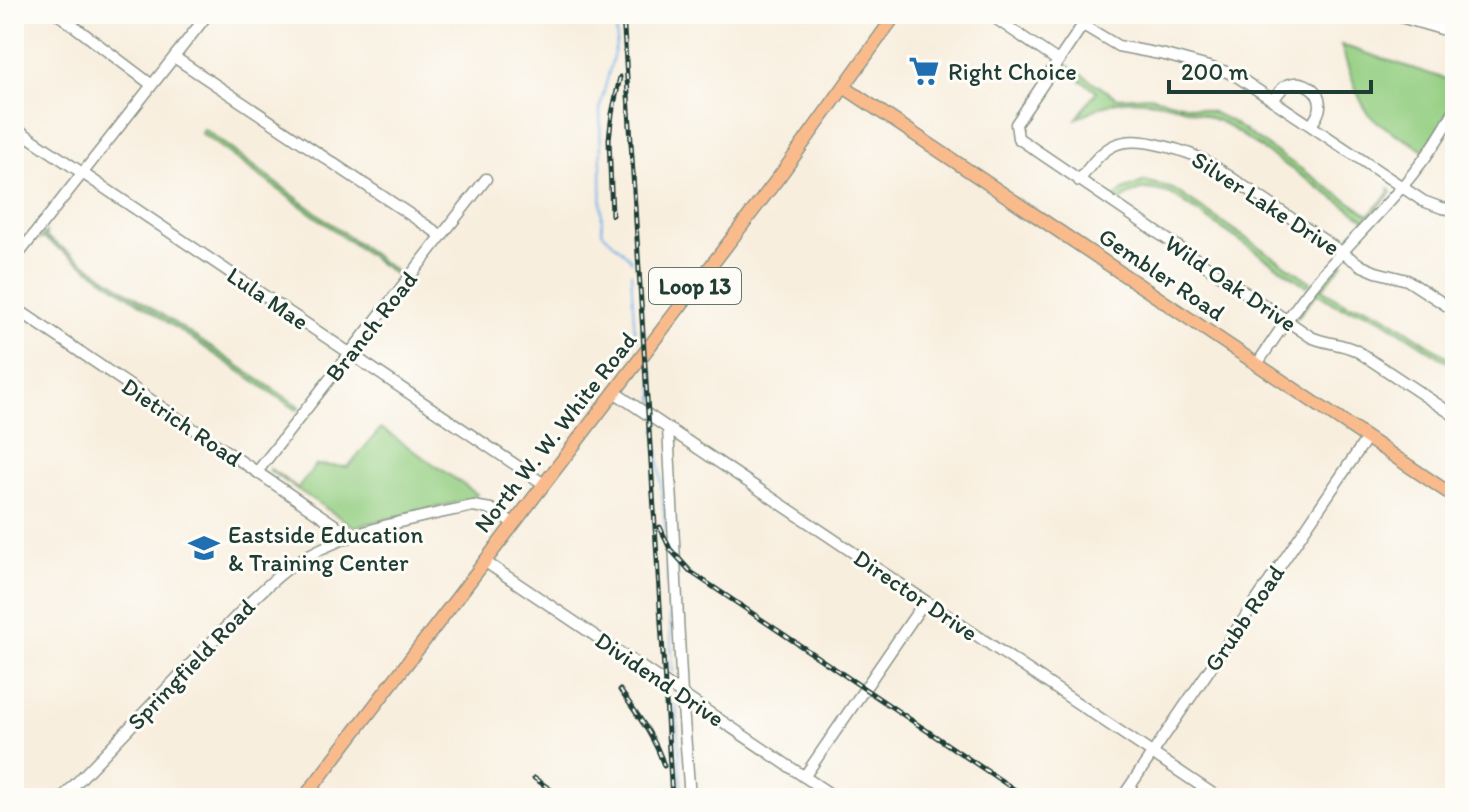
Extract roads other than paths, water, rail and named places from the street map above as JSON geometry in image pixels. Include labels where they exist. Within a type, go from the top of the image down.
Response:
[{"type":"main road","name":"North W. W. White Road","points":[[304,798],[757,205],[896,14]]},
{"type":"main road","name":"Gembler Road","points":[[844,87],[1455,497]]},
{"type":"street","points":[[58,14],[152,85]]},
{"type":"street","points":[[14,260],[208,14]]},
{"type":"street","points":[[989,14],[1058,61],[1090,14]]},
{"type":"street","points":[[1390,14],[1455,33]]},
{"type":"street","points":[[1083,25],[1118,46],[1227,72],[1274,99],[1431,205],[1455,210]]},
{"type":"street","points":[[174,57],[442,236]]},
{"type":"street","name":"Wild Oak Drive","points":[[1058,61],[1016,124],[1016,133],[1023,143],[1286,320],[1317,339],[1343,344],[1357,351],[1455,416]]},
{"type":"street","points":[[1274,99],[1282,88],[1291,84],[1310,87],[1317,94],[1320,108],[1311,125]]},
{"type":"street","points":[[1257,364],[1318,279],[1415,172],[1454,114]]},
{"type":"street","name":"Lula Mae","points":[[14,127],[544,484]]},
{"type":"street","name":"Silver Lake Drive","points":[[1079,181],[1096,157],[1121,142],[1148,141],[1182,150],[1211,164],[1370,270],[1407,280],[1455,311]]},
{"type":"street","name":"Branch Road","points":[[257,472],[486,179]]},
{"type":"street","name":"Dietrich Road","points":[[14,307],[351,536]]},
{"type":"street","name":"Director Drive","points":[[614,392],[1219,798]]},
{"type":"street","points":[[668,428],[690,798]]},
{"type":"street","name":"Grubb Road","points":[[1122,798],[1367,438]]},
{"type":"street","name":"Springfield Road","points":[[62,798],[249,603],[278,575],[304,557],[351,536],[473,506],[491,509],[513,523]]},
{"type":"street","name":"Dividend Drive","points":[[484,561],[836,798]]},
{"type":"street","points":[[804,777],[925,601]]},
{"type":"waterway","points":[[615,14],[617,41],[600,107],[602,232],[631,261]]},
{"type":"waterway","points":[[631,273],[635,336],[638,340]]},
{"type":"waterway","points":[[653,370],[655,413]]},
{"type":"waterway","points":[[656,430],[666,533]]},
{"type":"waterway","points":[[666,554],[673,672]]},
{"type":"waterway","points":[[676,703],[682,798]]},
{"type":"railway","points":[[623,14],[672,798]]},
{"type":"railway","points":[[612,215],[609,139],[620,77]]},
{"type":"railway","points":[[660,527],[670,549],[691,572],[1027,798]]},
{"type":"railway","points":[[620,690],[651,736],[664,766]]},
{"type":"railway","points":[[534,778],[563,798]]},
{"type":"place","name":"Right Choice","points":[[924,71]]},
{"type":"place","name":"Eastside Education & Training Center","points":[[204,548]]}]
